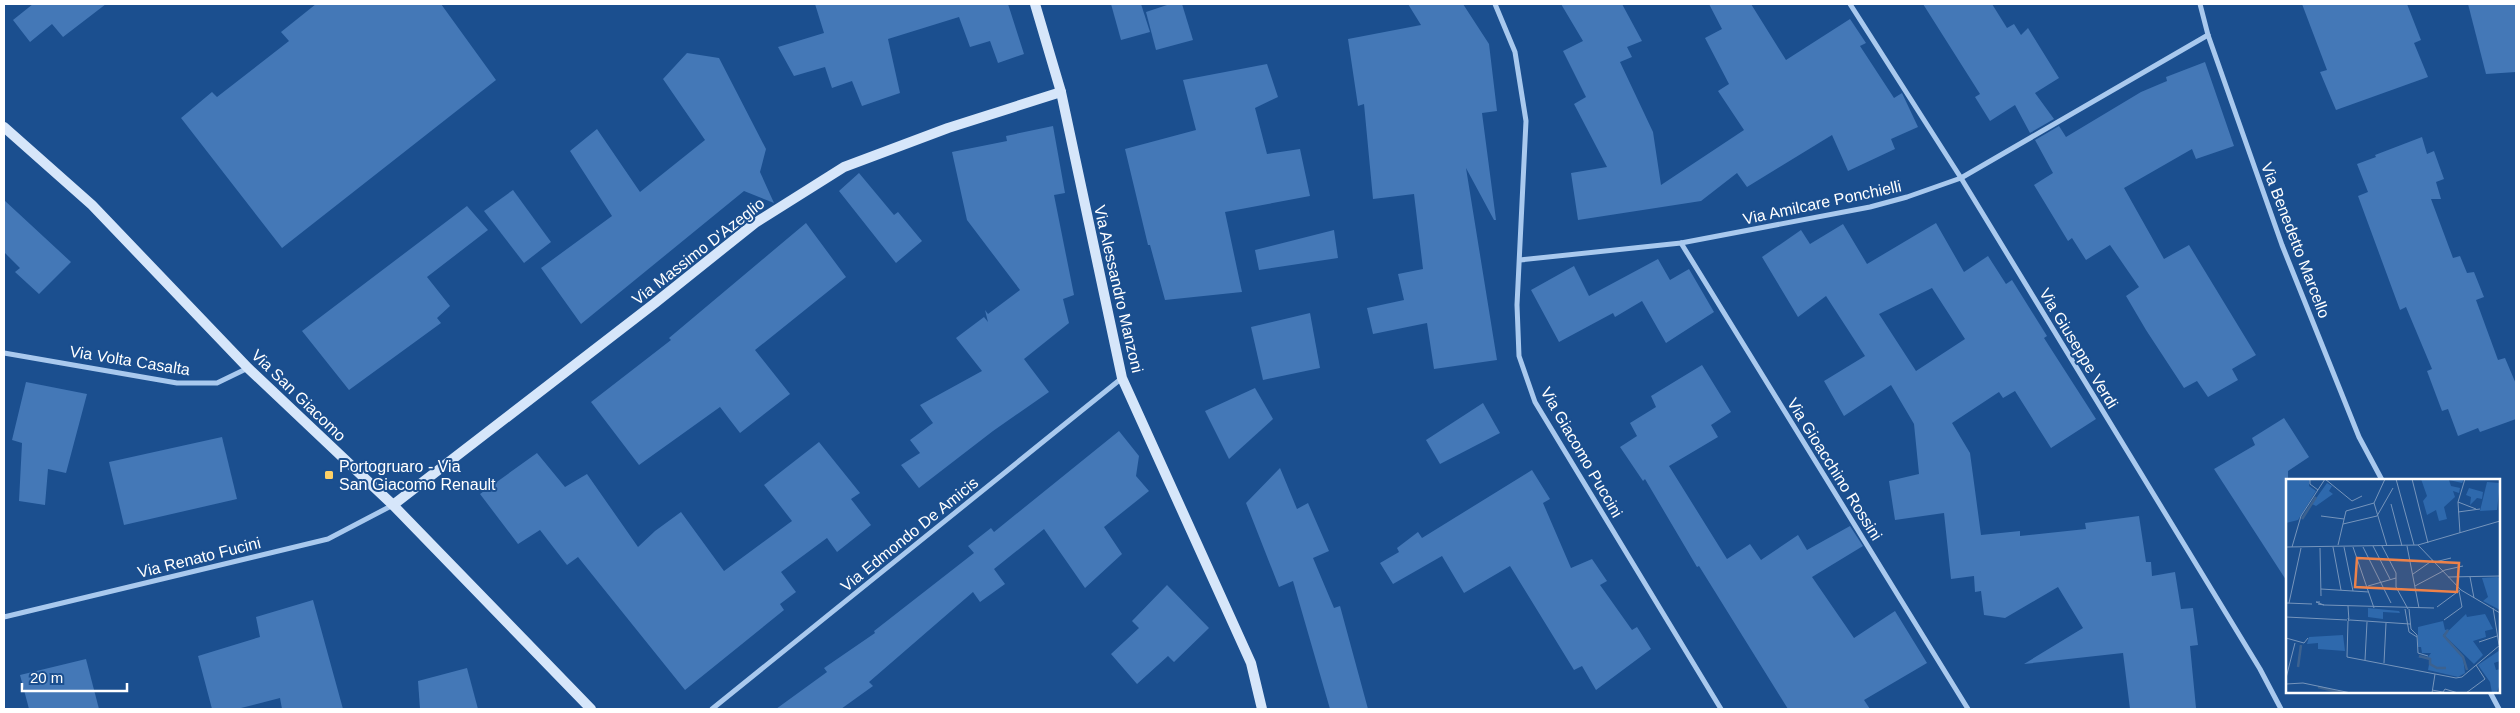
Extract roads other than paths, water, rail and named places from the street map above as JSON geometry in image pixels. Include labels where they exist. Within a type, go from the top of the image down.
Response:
[{"type":"street","name":"Via Alessandro Manzoni","points":[[1035,4],[1061,92],[1122,378],[1251,663],[1262,709]]},
{"type":"street","name":"Via Giacomo Puccini","points":[[1495,4],[1515,52],[1526,122],[1518,305],[1519,356],[1535,402],[1721,709]]},
{"type":"street","name":"Via Giuseppe Verdi","points":[[1850,4],[1961,178],[2260,669],[2281,709]]},
{"type":"street","name":"Via Benedetto Marcello","points":[[2200,4],[2208,35],[2282,245],[2359,437],[2381,479]]},
{"type":"street","name":"Via Amilcare Ponchielli","points":[[1520,260],[1681,243],[1870,207],[1907,197],[1961,178],[2208,35]]},
{"type":"street","name":"Via Massimo D'Azeglio","points":[[393,505],[655,303],[755,223],[844,167],[948,128],[1061,92]]},
{"type":"street","name":"Via San Giacomo","points":[[4,127],[92,205],[248,368],[393,505],[591,709]]},
{"type":"street","name":"Via Gioacchino Rossini","points":[[1681,243],[1968,709]]},
{"type":"street","name":"Via Volta Casalta","points":[[4,352],[177,382],[217,383],[248,368]]},
{"type":"street","name":"Via Edmondo De Amicis","points":[[712,709],[1122,378]]},
{"type":"street","name":"Via Renato Fucini","points":[[4,617],[328,539],[393,505]]},
{"type":"street","points":[[2491,693],[2499,709]]},
{"type":"place","name":"Portogruaro - Via San Giacomo Renault","points":[[329,475]]}]
